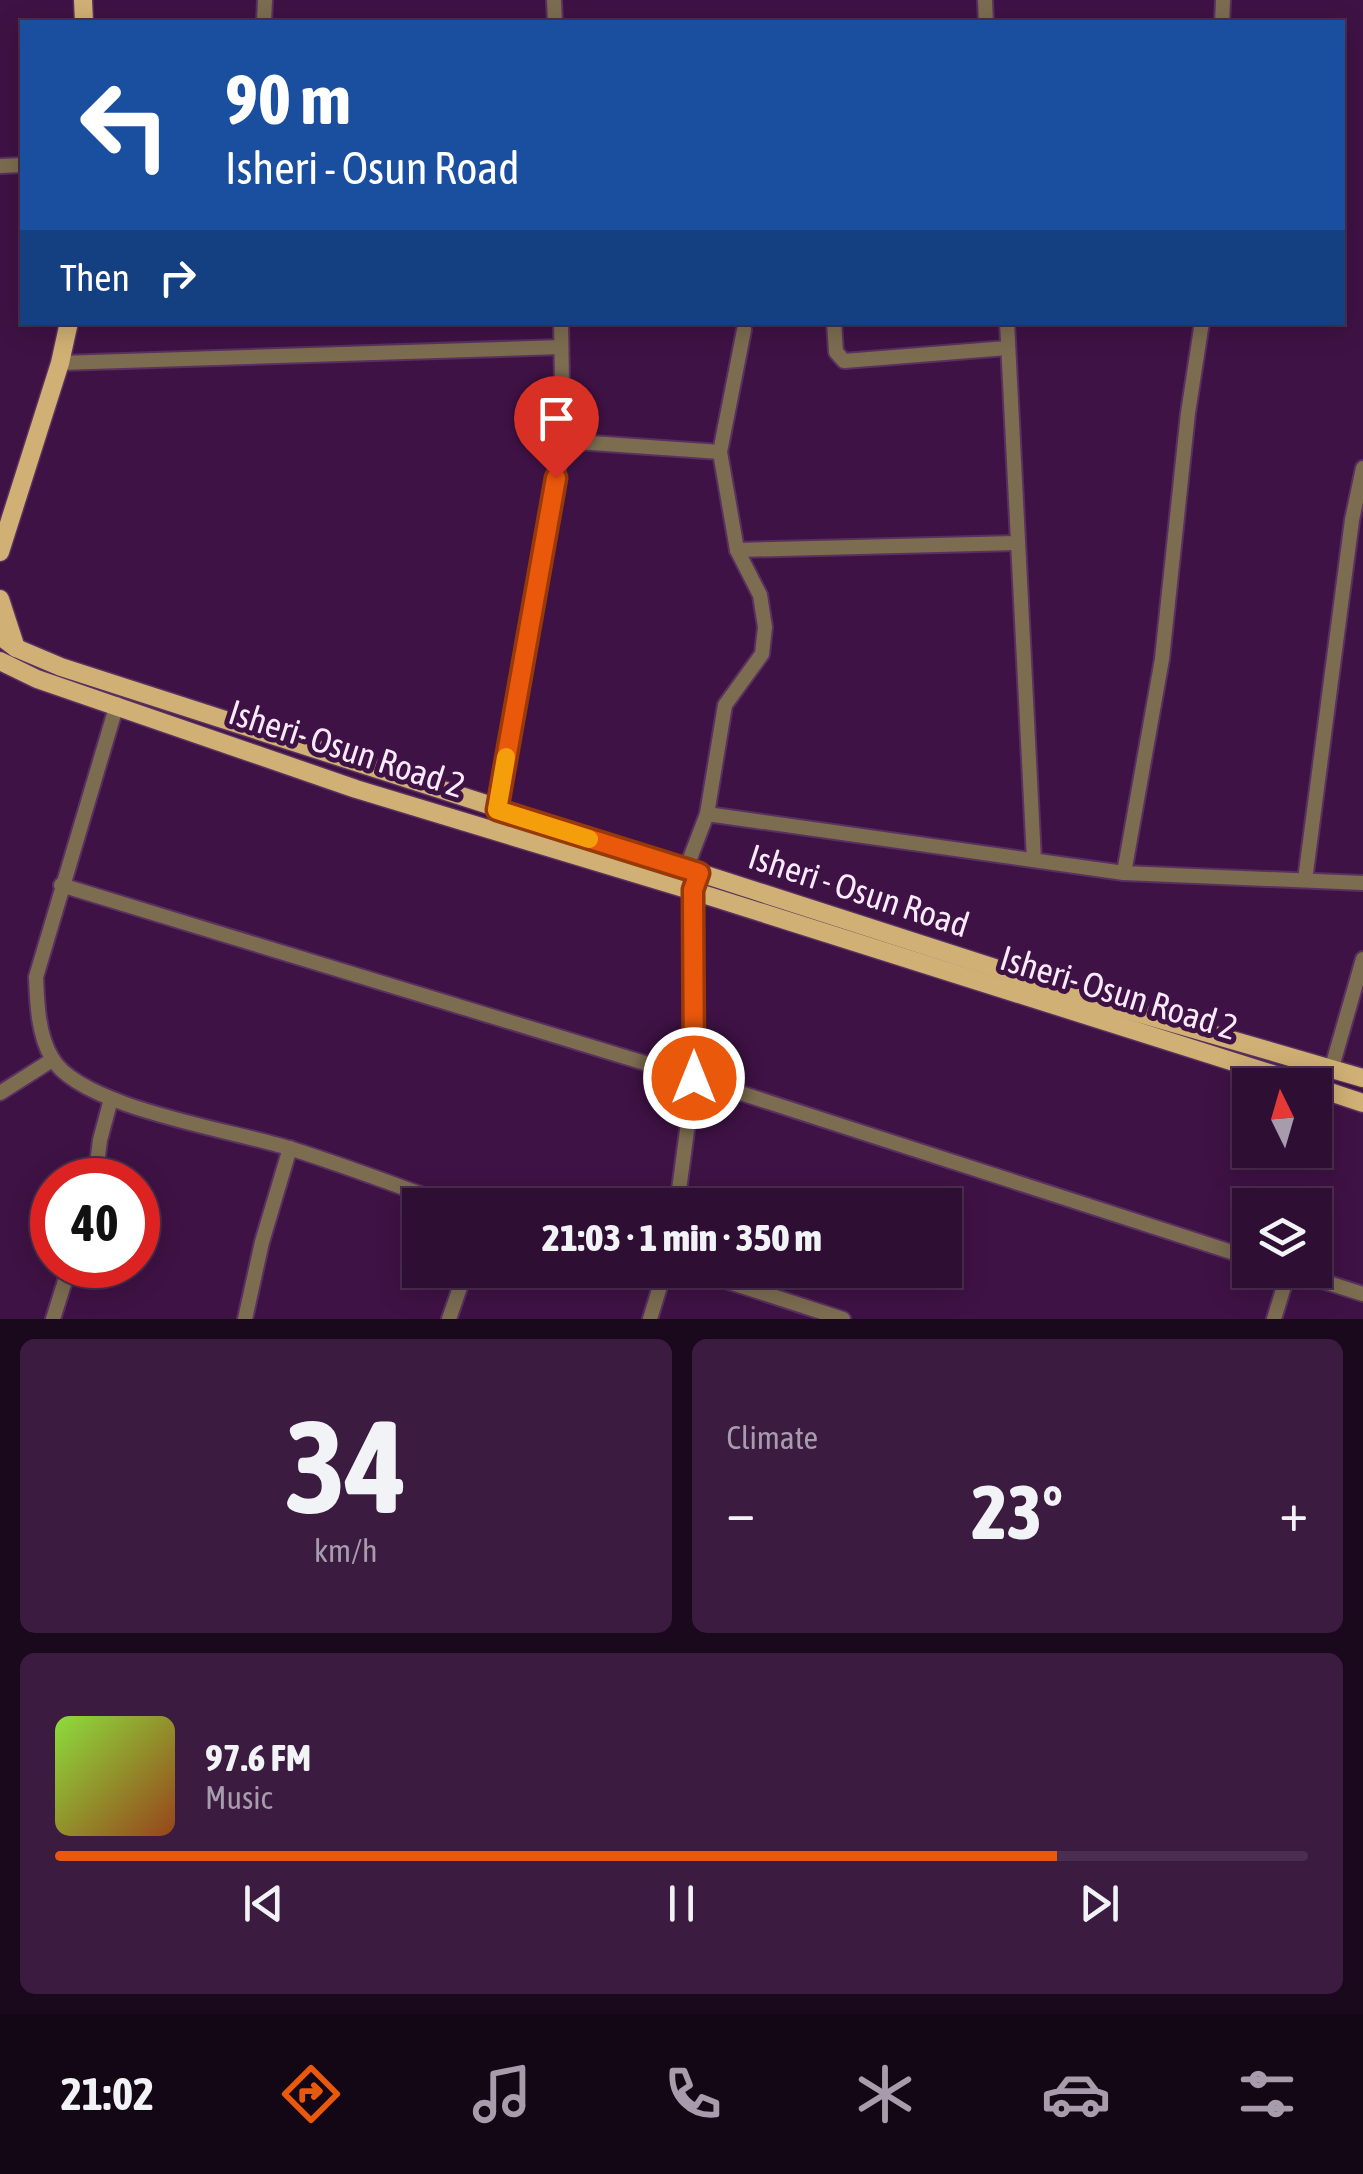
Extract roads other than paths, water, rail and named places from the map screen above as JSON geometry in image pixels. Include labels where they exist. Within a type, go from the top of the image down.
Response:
[{"type":"main road","points":[[0,552],[68,325]]},
{"type":"main road","points":[[0,599],[16,648]]},
{"type":"main road","name":"Isheri - Osun Road","points":[[0,636],[16,648],[61,668],[693,877],[1363,1078]]},
{"type":"main road","name":"Isheri- Osun Road 2","points":[[0,661],[37,679],[356,790],[693,877],[1257,1068]]},
{"type":"main road","points":[[1332,1093],[1363,1102]]},
{"type":"street","points":[[497,810],[563,441],[561,325]]},
{"type":"street","points":[[834,325],[836,352],[844,361],[1007,348]]},
{"type":"street","points":[[1007,325],[1034,860]]},
{"type":"street","points":[[1124,873],[1162,659],[1181,470],[1202,325]]},
{"type":"street","points":[[679,1188],[694,1078],[693,877],[726,705],[762,654],[763,641],[760,595],[737,550],[720,452],[744,330]]},
{"type":"street","points":[[60,362],[561,347]]},
{"type":"street","points":[[563,441],[720,452]]},
{"type":"street","points":[[1305,880],[1352,520],[1363,468]]},
{"type":"street","points":[[737,550],[1017,543]]},
{"type":"street","points":[[117,704],[36,976],[37,1011],[52,1060],[74,1080],[112,1100],[290,1148],[403,1188]]},
{"type":"street","points":[[707,814],[1124,873],[1363,883]]},
{"type":"street","points":[[61,885],[694,1078],[1232,1252]]},
{"type":"street","points":[[1332,1068],[1363,959]]},
{"type":"street","points":[[0,1092],[52,1060]]},
{"type":"street","points":[[98,1158],[112,1100]]},
{"type":"street","points":[[245,1319],[262,1242],[290,1148]]},
{"type":"street","points":[[1332,1284],[1363,1294]]},
{"type":"street","points":[[52,1319],[62,1288]]},
{"type":"street","points":[[449,1319],[460,1288]]},
{"type":"street","points":[[650,1319],[659,1288]]},
{"type":"street","points":[[747,1288],[843,1319]]},
{"type":"street","points":[[1274,1319],[1283,1288]]}]
